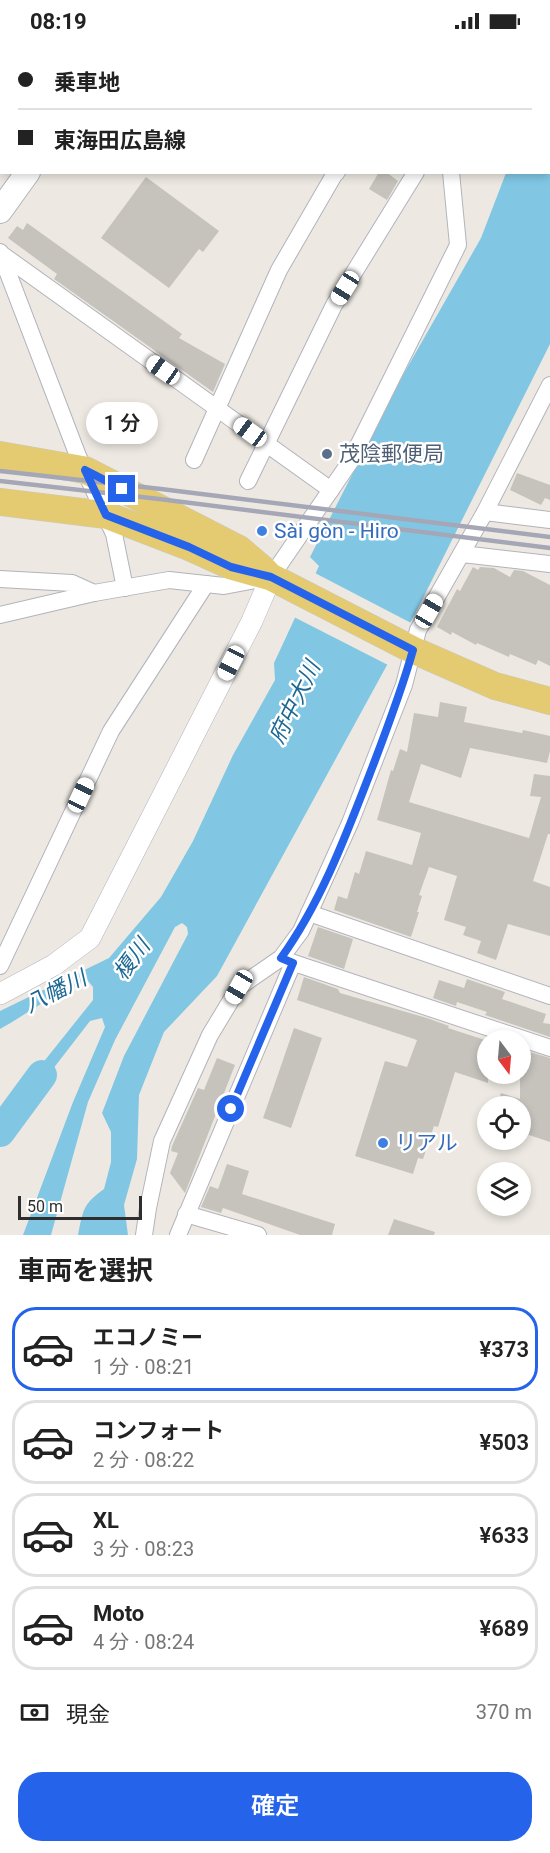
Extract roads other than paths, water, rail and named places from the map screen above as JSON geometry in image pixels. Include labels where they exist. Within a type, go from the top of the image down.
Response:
[{"type":"main road","points":[[0,212],[27,174]]},
{"type":"main road","points":[[0,455],[85,470],[239,549],[282,582],[408,647],[495,686],[550,701]]},
{"type":"main road","points":[[0,502],[106,515],[189,547],[231,567],[282,582]]},
{"type":"street","points":[[194,460],[279,270],[335,174]]},
{"type":"street","points":[[248,481],[334,305],[415,174]]},
{"type":"street","points":[[0,994],[54,965],[90,938],[252,621],[282,582],[331,490],[350,462],[459,244],[451,174]]},
{"type":"street","points":[[0,252],[331,490]]},
{"type":"street","points":[[0,252],[85,470],[114,534],[125,588]]},
{"type":"street","points":[[178,1235],[287,961],[351,823],[404,685],[408,647],[485,512],[550,385]]},
{"type":"street","points":[[485,512],[550,520]]},
{"type":"street","points":[[462,554],[550,564]]},
{"type":"street","points":[[0,579],[72,583],[94,593]]},
{"type":"street","points":[[0,615],[94,593],[169,580],[224,586],[282,582]]},
{"type":"street","points":[[0,966],[111,731],[206,584]]},
{"type":"street","points":[[309,913],[550,996]]},
{"type":"street","points":[[144,1235],[162,1141],[210,1035],[239,987],[287,961],[550,1048]]},
{"type":"street","points":[[186,1214],[258,1235]]},
{"type":"water","points":[[506,174],[550,174],[550,344],[416,612],[217,976],[164,1032],[139,1095],[137,1159],[124,1205],[128,1235],[78,1235],[85,1208],[104,1189],[111,1162],[111,1132],[102,1113],[124,1056],[188,934],[187,927],[182,923],[175,927],[115,1040],[88,1102],[51,1235],[23,1235],[73,1102],[105,1027],[102,1018],[90,1021],[22,1109],[10,1104],[93,1000],[93,987],[88,981],[76,985],[0,1029],[0,1011],[109,958],[161,897],[193,841],[233,755],[275,680],[274,663],[319,566],[310,557],[403,375],[481,238]]},
{"type":"waterway","name":"榎川","points":[[0,1132],[42,1075]]},
{"type":"railway","points":[[0,471],[550,537]]},
{"type":"railway","points":[[0,481],[550,548]]},
{"type":"place","name":"茂陰郵便局","points":[[327,454]]},
{"type":"place","name":"Sài gòn - Hiro","points":[[262,531]]},
{"type":"place","name":"リアル","points":[[383,1143]]},
{"type":"water label","name":"府中大川","points":[[294,702]]},
{"type":"water label","name":"八幡川","points":[[55,991]]}]
